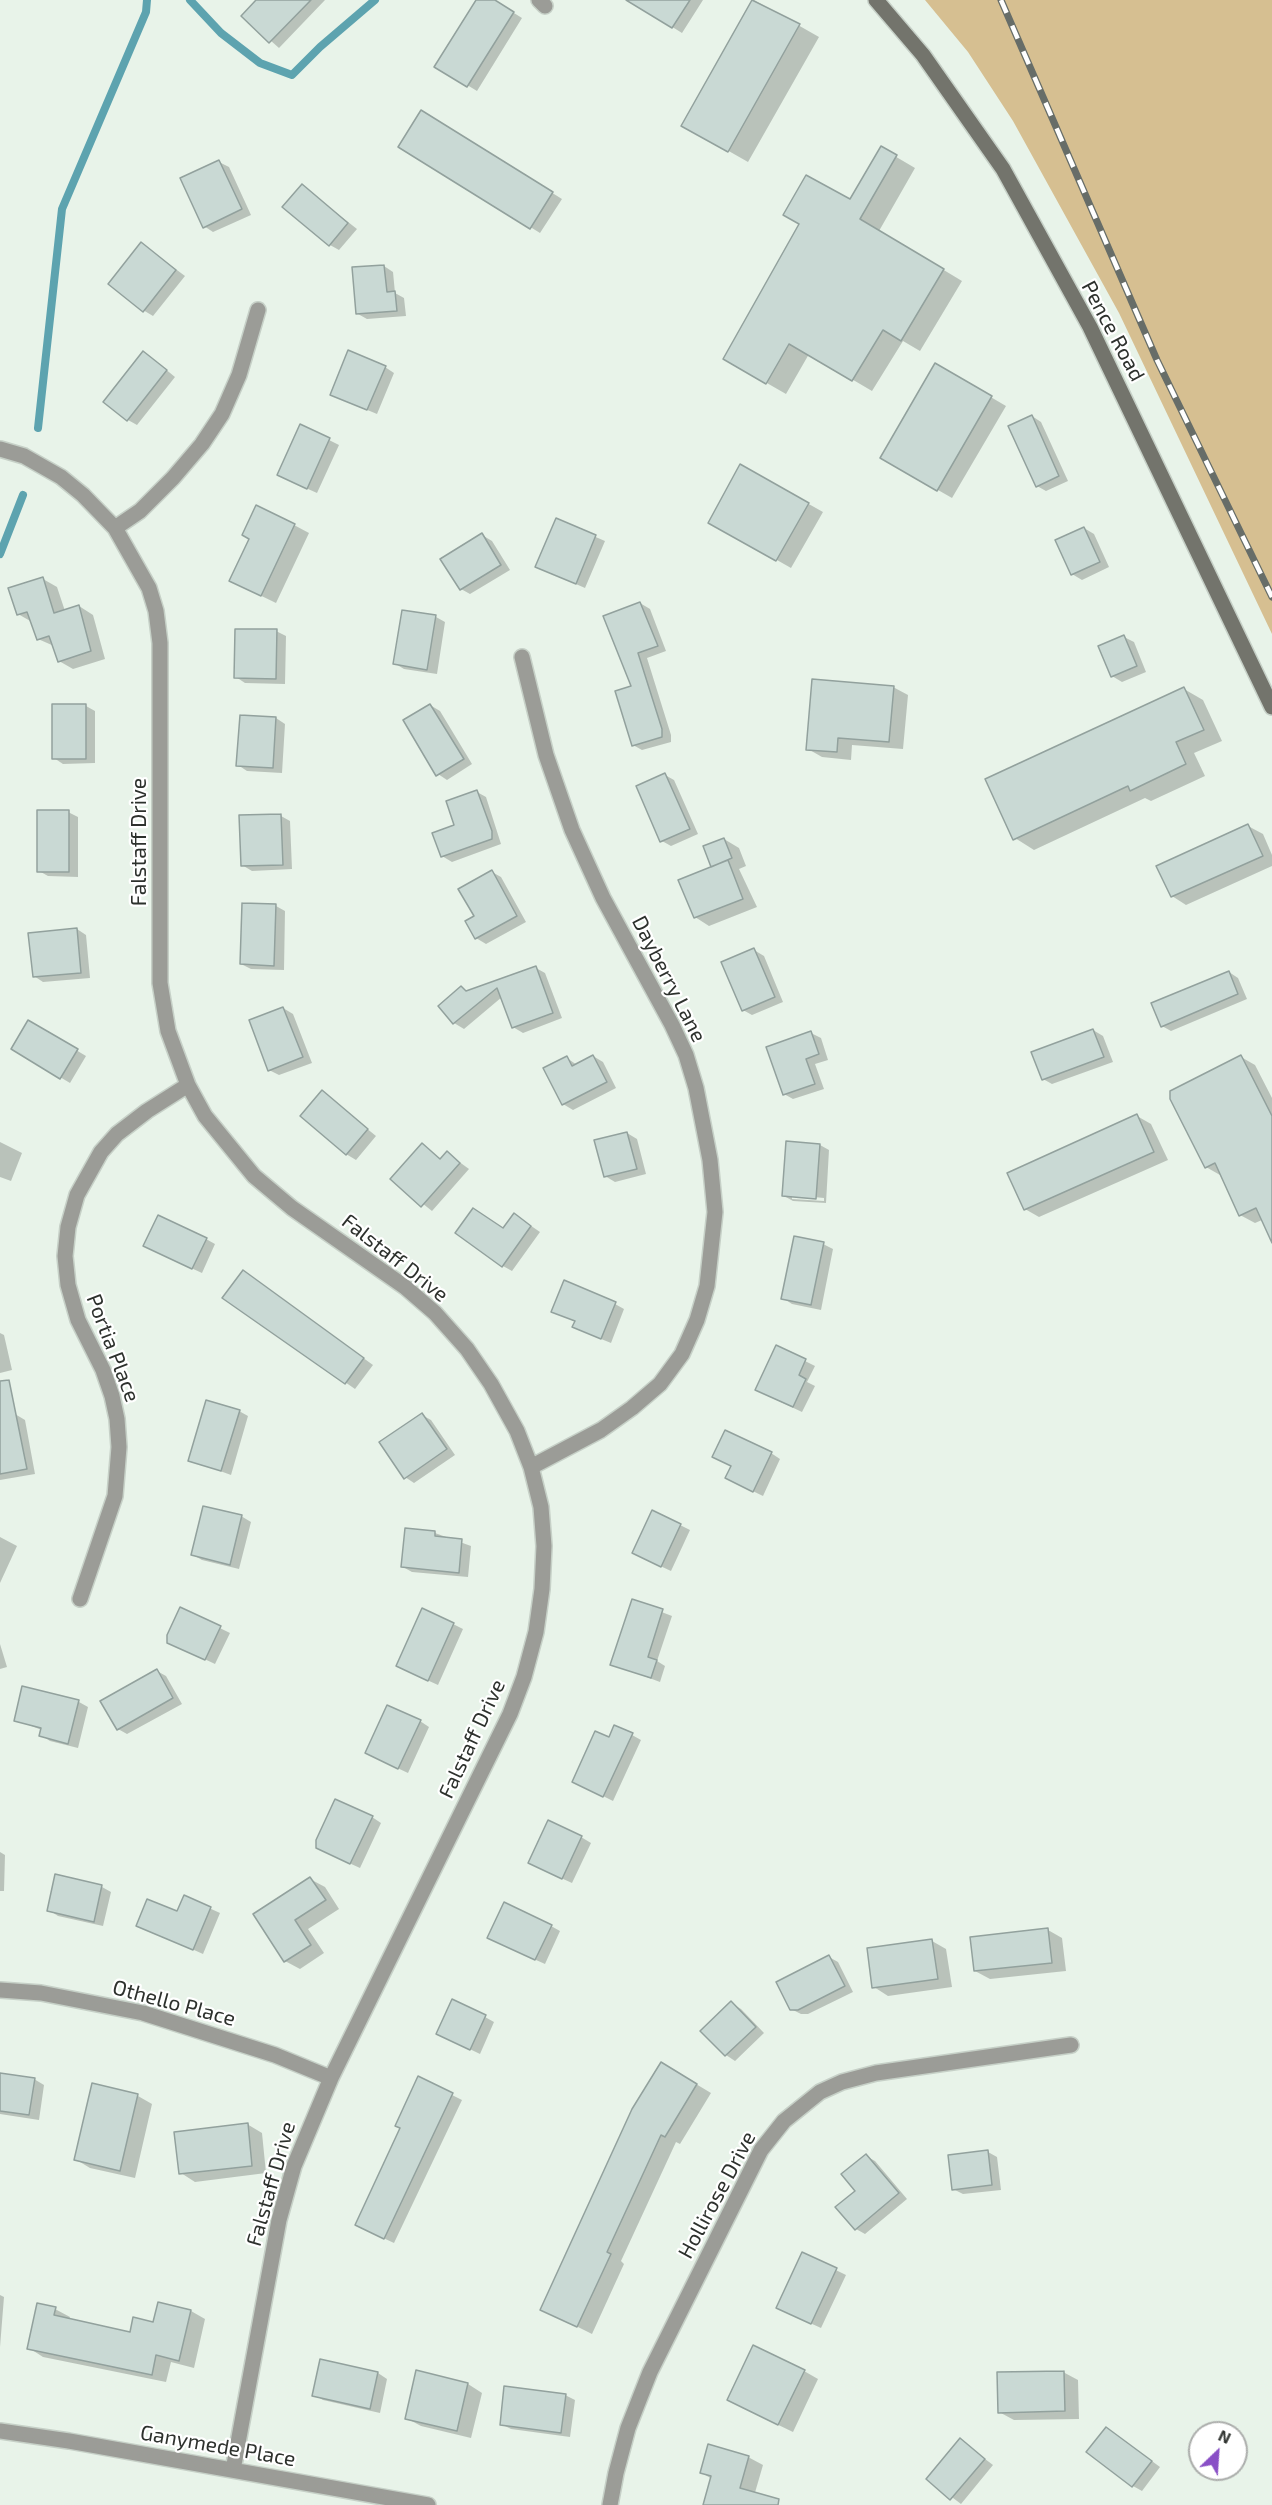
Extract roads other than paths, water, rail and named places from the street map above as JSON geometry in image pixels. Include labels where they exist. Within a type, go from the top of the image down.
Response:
[{"type":"street","name":"Pence Road","points":[[876,0],[923,55],[1003,169],[1090,327],[1272,707]]},
{"type":"street","points":[[115,528],[140,511],[202,444],[222,414],[239,375],[258,310]]},
{"type":"street","name":"Falstaff Drive","points":[[0,449],[24,456],[61,477],[83,495],[115,528],[149,588],[156,611],[160,654],[160,983],[168,1031],[188,1085],[205,1116],[254,1176],[292,1208],[405,1287],[435,1313],[467,1349],[492,1384],[518,1431],[531,1467],[541,1507],[544,1546],[542,1589],[536,1632],[524,1677],[510,1714],[331,2078],[304,2138],[279,2220],[233,2470]]},
{"type":"street","name":"Dayberry Lane","points":[[522,657],[546,755],[572,830],[603,898],[672,1024],[686,1055],[696,1088],[710,1160],[715,1212],[707,1286],[697,1320],[682,1354],[660,1384],[632,1408],[600,1430],[531,1467]]},
{"type":"street","name":"Portia Place","points":[[80,1599],[115,1496],[119,1447],[117,1419],[112,1396],[103,1370],[78,1320],[68,1285],[65,1256],[68,1227],[77,1195],[100,1152],[117,1134],[147,1111],[188,1085]]},
{"type":"street","name":"Othello Place","points":[[0,1990],[41,1993],[143,2013],[211,2032],[331,2078]]},
{"type":"street","name":"Hollirose Drive","points":[[610,2505],[628,2427],[650,2372],[756,2160],[784,2121],[820,2092],[842,2082],[876,2073],[1071,2045]]},
{"type":"street","name":"Ganymede Place","points":[[0,2431],[428,2505]]},
{"type":"waterway","points":[[38,428],[62,209],[146,12],[147,0]]},
{"type":"waterway","points":[[190,0],[221,33],[260,63],[292,75],[320,47],[375,0]]},
{"type":"waterway","points":[[0,554],[23,495]]},
{"type":"railway","points":[[1001,0],[1157,360],[1272,597]]}]
